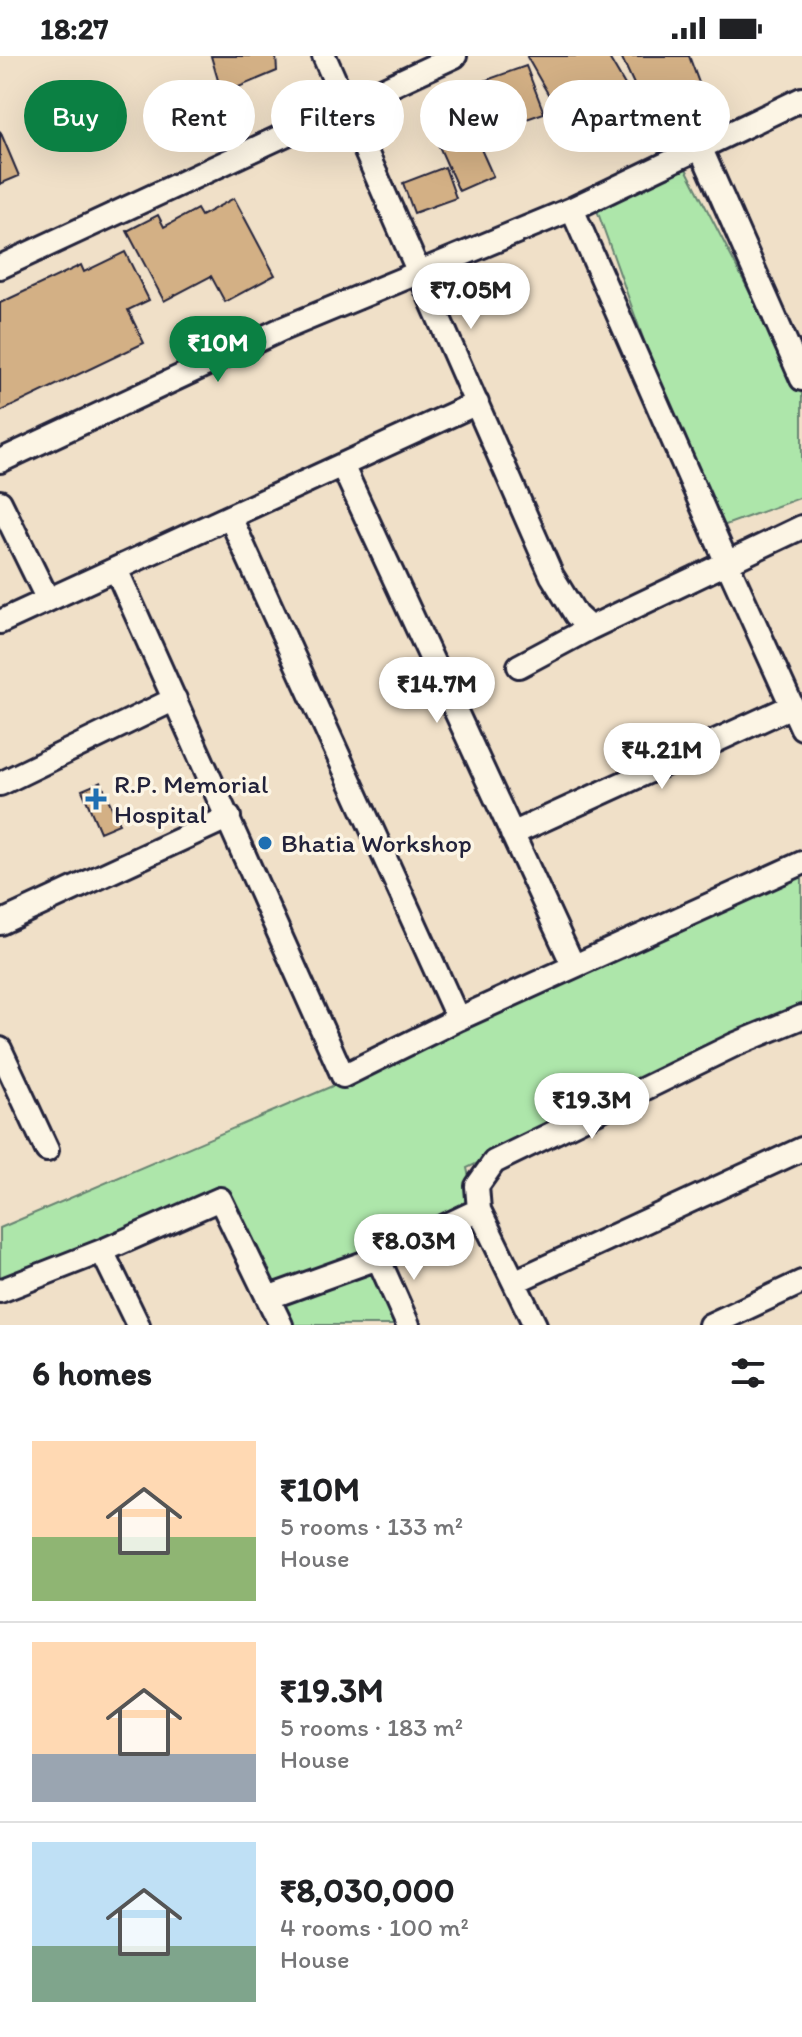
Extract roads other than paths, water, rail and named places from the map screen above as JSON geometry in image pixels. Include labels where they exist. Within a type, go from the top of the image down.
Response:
[{"type":"street","points":[[324,56],[335,80]]},
{"type":"street","points":[[403,80],[455,56]]},
{"type":"street","points":[[730,133],[802,99]]},
{"type":"street","points":[[0,267],[271,141]]},
{"type":"street","points":[[367,152],[552,576],[576,615],[590,628]]},
{"type":"street","points":[[0,461],[282,329],[572,209],[690,152]]},
{"type":"street","points":[[702,152],[802,379]]},
{"type":"street","points":[[572,209],[802,728]]},
{"type":"street","points":[[0,622],[477,403]]},
{"type":"street","points":[[342,465],[573,965]]},
{"type":"street","points":[[0,502],[48,600]]},
{"type":"street","points":[[230,517],[458,1019]]},
{"type":"street","points":[[519,666],[590,628],[802,527]]},
{"type":"street","points":[[116,569],[343,1076],[573,965],[802,863]]},
{"type":"street","points":[[0,784],[175,699]]},
{"type":"street","points":[[512,834],[792,706]]},
{"type":"street","points":[[0,923],[229,817]]},
{"type":"street","points":[[535,1325],[479,1210],[477,1186],[494,1162],[734,1045],[802,1017]]},
{"type":"street","points":[[0,1049],[47,1150]]},
{"type":"street","points":[[514,1282],[802,1149]]},
{"type":"street","points":[[0,1291],[102,1251],[220,1199],[281,1325]]},
{"type":"street","points":[[270,1297],[378,1258],[479,1210]]},
{"type":"street","points":[[102,1251],[138,1325]]},
{"type":"street","points":[[378,1258],[408,1325]]},
{"type":"street","points":[[710,1325],[802,1282]]},
{"type":"place","name":"R.P. Memorial Hospital","points":[[96,799]]},
{"type":"place","name":"Bhatia Workshop","points":[[265,843]]}]
